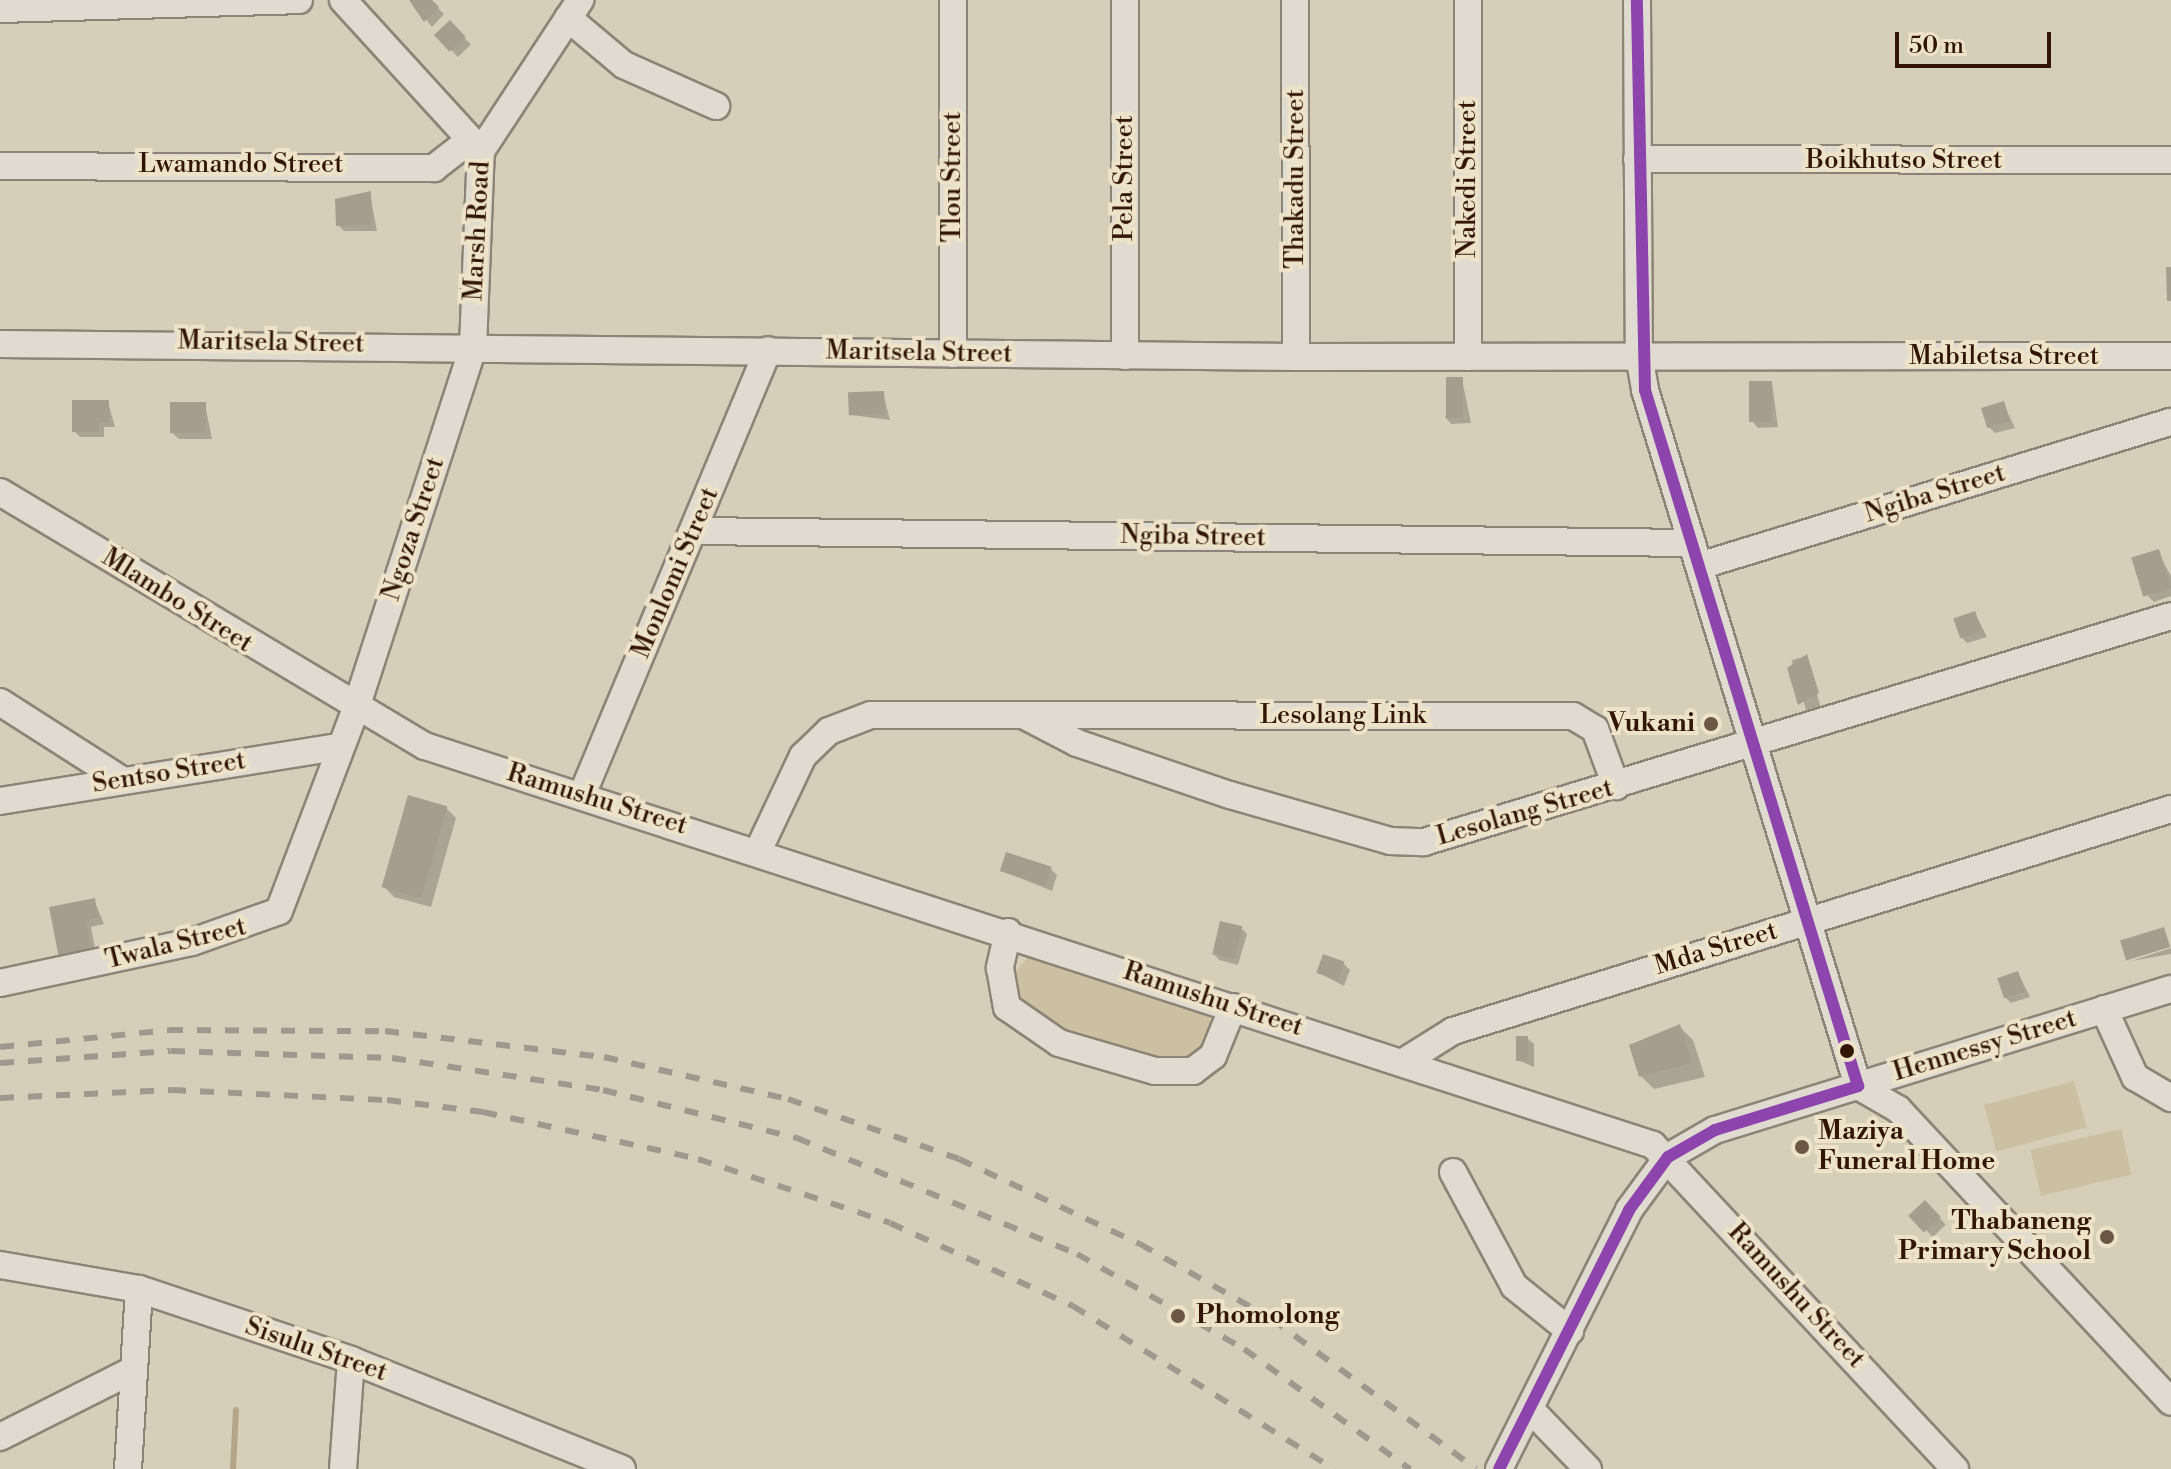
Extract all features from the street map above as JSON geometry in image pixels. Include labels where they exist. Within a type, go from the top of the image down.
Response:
[{"type":"street","points":[[0,9],[299,0]]},
{"type":"street","points":[[343,0],[476,146]]},
{"type":"street","name":"Tlou Street","points":[[953,0],[953,354]]},
{"type":"street","name":"Pela Street","points":[[1125,0],[1125,356]]},
{"type":"street","name":"Thakadu Street","points":[[1295,0],[1296,357]]},
{"type":"street","name":"Nakedi Street","points":[[1468,0],[1468,357]]},
{"type":"street","points":[[1637,0],[1639,355],[1695,554],[1858,1086],[1898,1109],[2170,1400]]},
{"type":"street","points":[[574,9],[624,65],[716,106]]},
{"type":"street","name":"Marsh Road","points":[[473,347],[476,146],[574,9]]},
{"type":"street","name":"Lwamando Street","points":[[0,166],[434,168],[476,146]]},
{"type":"street","name":"Boikhutso Street","points":[[1637,159],[2171,160]]},
{"type":"street","name":"Maritsela Street","points":[[0,344],[1125,356],[1837,357]]},
{"type":"street","name":"Ngoza Street","points":[[355,711],[473,347]]},
{"type":"street","name":"Monlomi Street","points":[[582,795],[768,350]]},
{"type":"street","name":"Mabiletsa Street","points":[[1837,357],[2171,356]]},
{"type":"street","name":"Ngiba Street","points":[[694,531],[1695,554],[2171,422]]},
{"type":"street","name":"Mlambo Street","points":[[0,492],[355,711]]},
{"type":"street","name":"Lesolang Street","points":[[758,851],[803,756],[843,723],[892,714],[1025,716],[1100,751],[1390,841],[1430,841],[2171,616]]},
{"type":"street","points":[[0,702],[122,780]]},
{"type":"street","name":"Twala Street","points":[[0,983],[192,942],[275,916],[355,711]]},
{"type":"street","name":"Ramushu Street","points":[[355,711],[425,746],[1008,932],[1646,1142],[1668,1157],[1955,1469]]},
{"type":"street","name":"Lesolang Link","points":[[1025,716],[1573,716],[1595,729],[1616,786]]},
{"type":"street","name":"Sentso Street","points":[[0,801],[339,747]]},
{"type":"street","name":"Mda Street","points":[[1405,1061],[1453,1031],[2171,809]]},
{"type":"street","points":[[1008,932],[1000,968],[1007,1007],[1059,1043],[1155,1071],[1193,1071],[1213,1056],[1233,1007]]},
{"type":"street","name":"Hennessy Street","points":[[1502,1463],[1629,1210],[1668,1157],[1715,1130],[2171,989]]},
{"type":"street","points":[[2104,1009],[2135,1077],[2171,1098]]},
{"type":"street","points":[[1453,1172],[1514,1286],[1570,1331]]},
{"type":"street","name":"Sisulu Street","points":[[0,1265],[139,1289],[351,1360],[622,1469]]},
{"type":"street","points":[[128,1469],[139,1289]]},
{"type":"street","points":[[343,1469],[351,1360]]},
{"type":"street","points":[[0,1437],[133,1370]]},
{"type":"street","points":[[1531,1410],[1588,1469]]},
{"type":"shaded area","points":[[1031,954],[1207,1010],[1214,1032],[1206,1049],[1184,1063],[1028,1019],[1010,996],[1017,970]]},
{"type":"shaded area","points":[[2074,1081],[2086,1127],[1997,1151],[1984,1105]]},
{"type":"shaded area","points":[[2121,1129],[2132,1175],[2041,1196],[2030,1150]]},
{"type":"building","points":[[409,0],[432,0],[439,7],[424,22]]},
{"type":"building","points":[[450,20],[466,37],[450,52],[434,35]]},
{"type":"building","points":[[371,191],[372,225],[336,226],[335,199]]},
{"type":"building","points":[[2166,267],[2171,267],[2171,301],[2167,301]]},
{"type":"building","points":[[1446,377],[1463,377],[1463,418],[1446,418]]},
{"type":"building","points":[[1749,381],[1772,381],[1772,422],[1749,422]]},
{"type":"building","points":[[884,391],[885,414],[849,415],[848,392]]},
{"type":"building","points":[[72,400],[109,400],[109,422],[99,422],[99,432],[72,432]]},
{"type":"building","points":[[2004,401],[2010,421],[1987,428],[1981,408]]},
{"type":"building","points":[[170,402],[206,402],[206,433],[170,433]]},
{"type":"building","points":[[2159,549],[2171,588],[2143,597],[2131,557]]},
{"type":"building","points":[[1975,611],[1982,631],[1960,638],[1953,618]]},
{"type":"building","points":[[1807,654],[1819,693],[1798,705],[1787,668]]},
{"type":"building","points":[[408,795],[447,806],[421,899],[382,887]]},
{"type":"building","points":[[1006,852],[1052,867],[1045,886],[1000,871]]},
{"type":"building","points":[[95,898],[98,918],[86,921],[92,952],[59,958],[49,907]]},
{"type":"building","points":[[1220,921],[1242,926],[1235,959],[1212,954]]},
{"type":"building","points":[[2164,927],[2170,947],[2126,961],[2120,940]]},
{"type":"building","points":[[1323,954],[1345,962],[1338,981],[1316,973]]},
{"type":"building","points":[[2018,971],[2025,991],[2004,998],[1997,978]]},
{"type":"building","points":[[1680,1024],[1692,1063],[1639,1077],[1629,1045]]},
{"type":"building","points":[[1516,1036],[1528,1036],[1528,1061],[1516,1061]]},
{"type":"building","points":[[1925,1200],[1941,1217],[1924,1233],[1908,1216]]},
{"type":"waterway","points":[[233,1469],[236,1410]]},
{"type":"railway","points":[[0,1047],[169,1030],[385,1031],[604,1057],[788,1099],[959,1159],[1140,1244],[1272,1319],[1476,1469]]},
{"type":"railway","points":[[0,1063],[171,1051],[392,1058],[603,1090],[797,1138],[1077,1254],[1244,1349],[1410,1469]]},
{"type":"railway","points":[[0,1098],[172,1090],[387,1100],[483,1112],[698,1159],[890,1223],[1073,1306],[1334,1469]]},
{"type":"transit line","points":[[1499,1469],[1629,1210],[1668,1157],[1715,1130],[1858,1086],[1645,390],[1637,0]]},
{"type":"place","name":"Vukani","points":[[1711,724]]},
{"type":"place","name":"Maziya Funeral Home","points":[[1802,1147]]},
{"type":"place","name":"Thabaneng Primary School","points":[[2107,1237]]},
{"type":"place","name":"Phomolong","points":[[1178,1316]]}]
